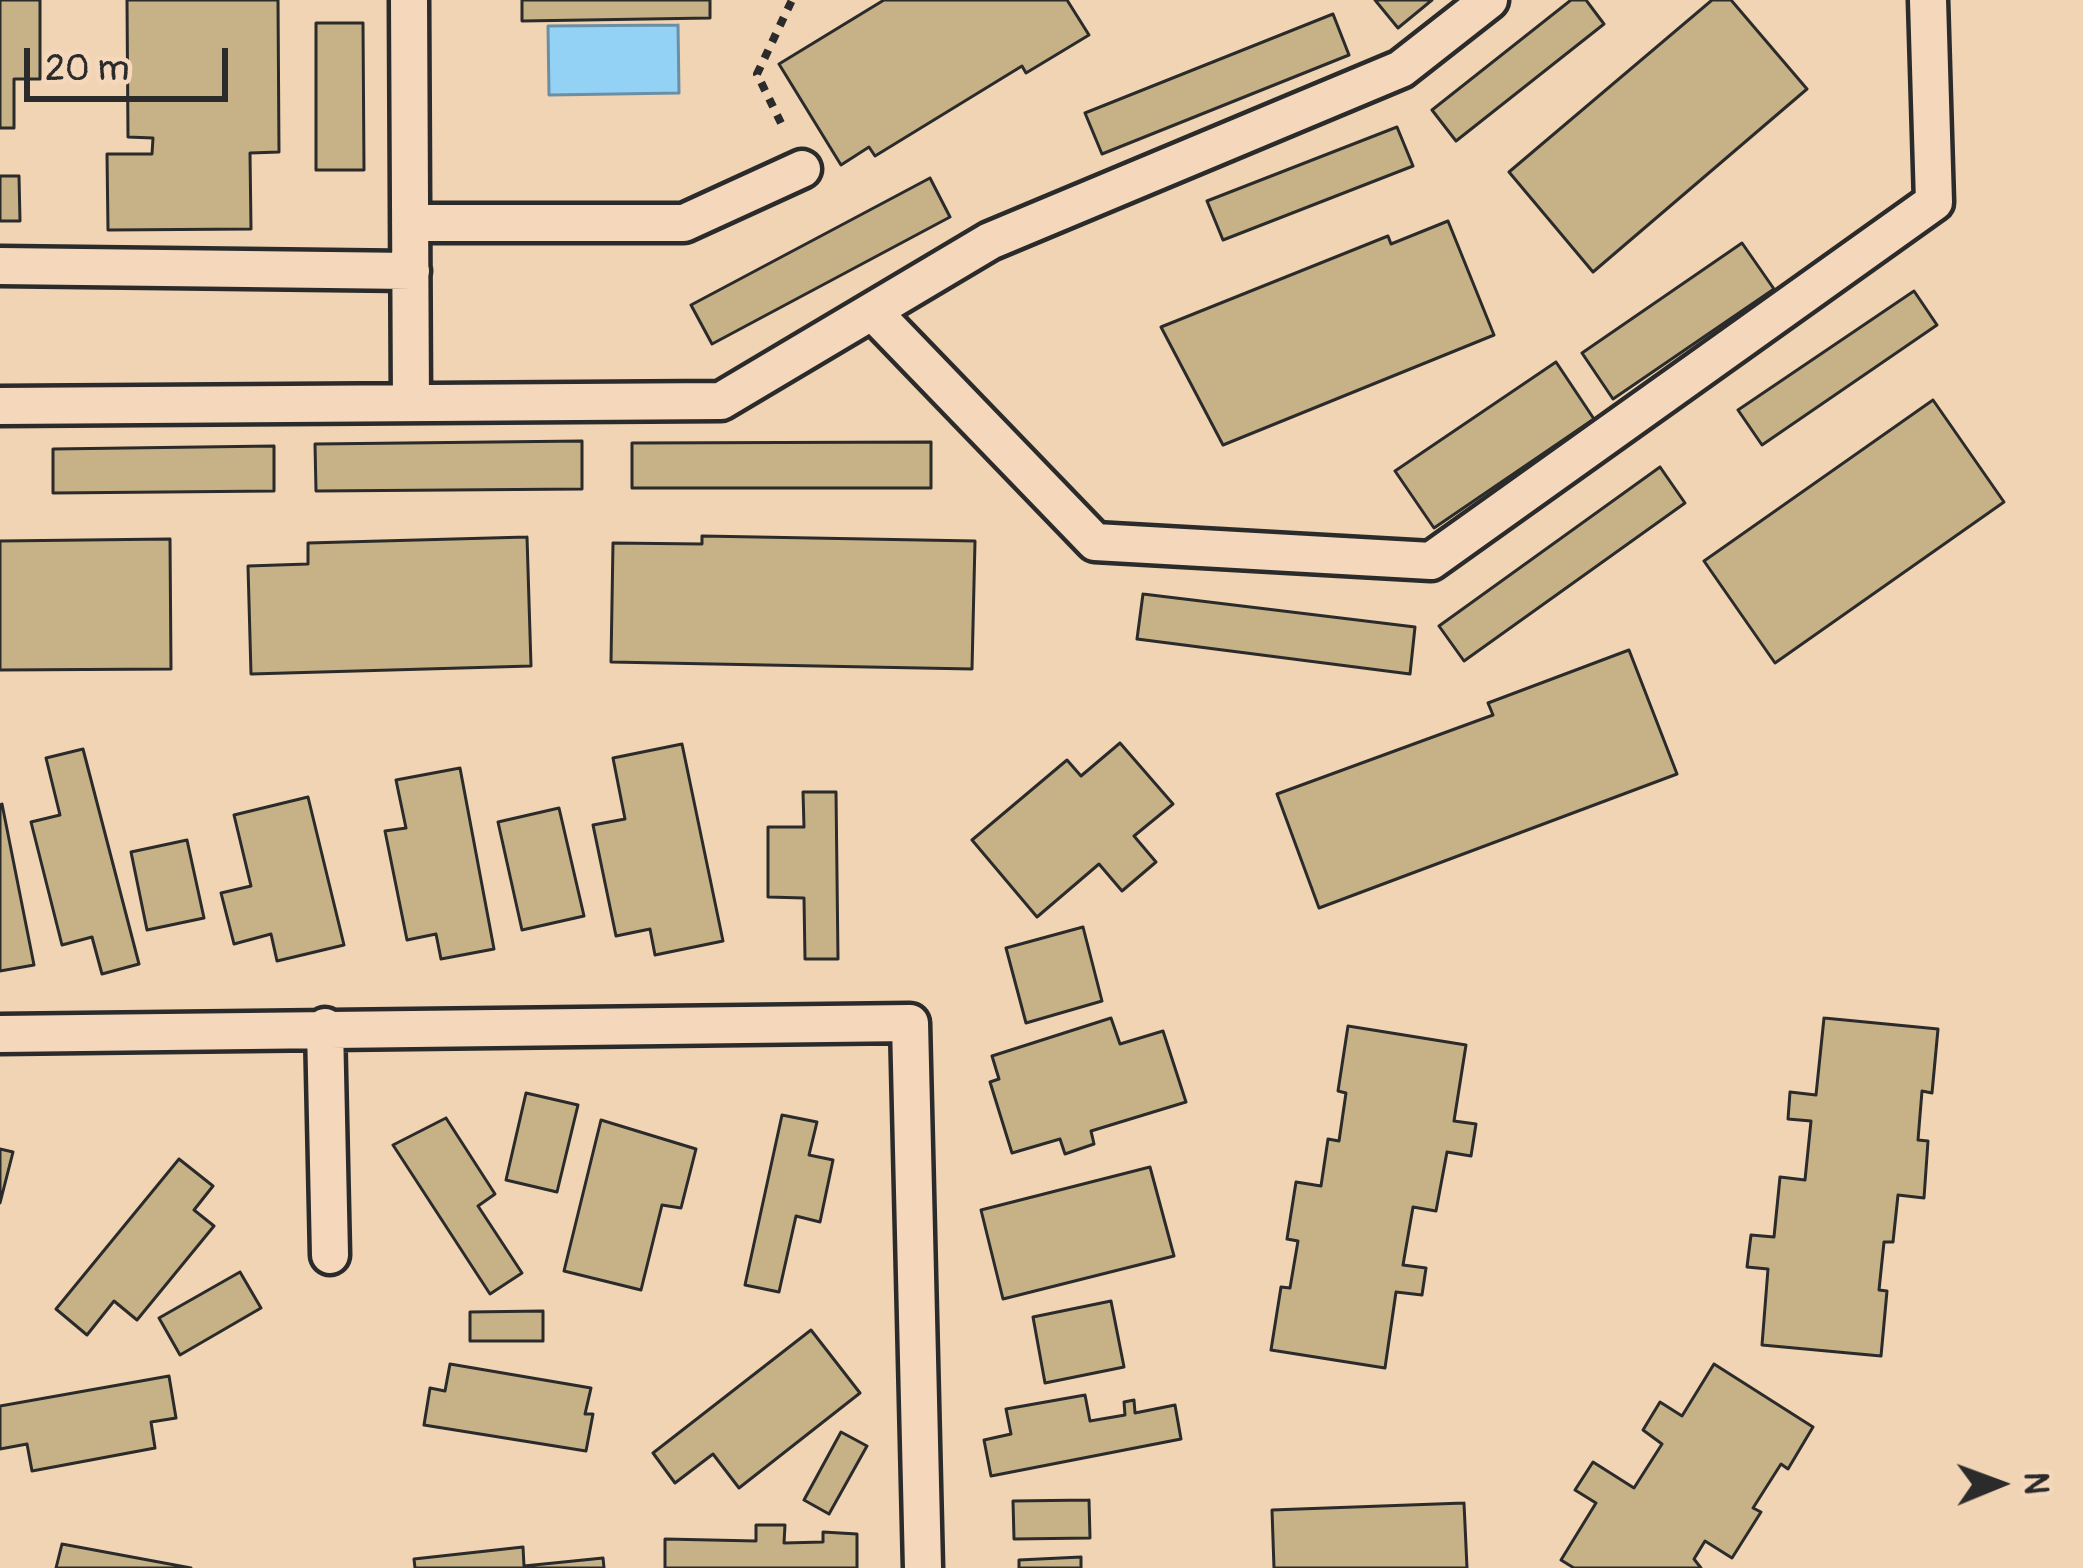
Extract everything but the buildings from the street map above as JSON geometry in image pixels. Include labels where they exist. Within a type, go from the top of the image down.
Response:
[{"type":"lane","points":[[409,0],[411,403]]},
{"type":"lane","points":[[0,406],[721,401],[990,241],[1401,70],[1489,0]]},
{"type":"lane","points":[[874,313],[1095,542],[1431,561],[1934,202],[1928,0]]},
{"type":"lane","points":[[410,223],[684,223],[802,169]]},
{"type":"lane","points":[[0,266],[411,272]]},
{"type":"lane","points":[[0,1034],[910,1023],[923,1568]]},
{"type":"lane","points":[[325,1027],[330,1255]]},
{"type":"path","points":[[792,0],[758,74],[802,169]]},
{"type":"water","points":[[678,25],[679,93],[549,95],[548,26]]}]
